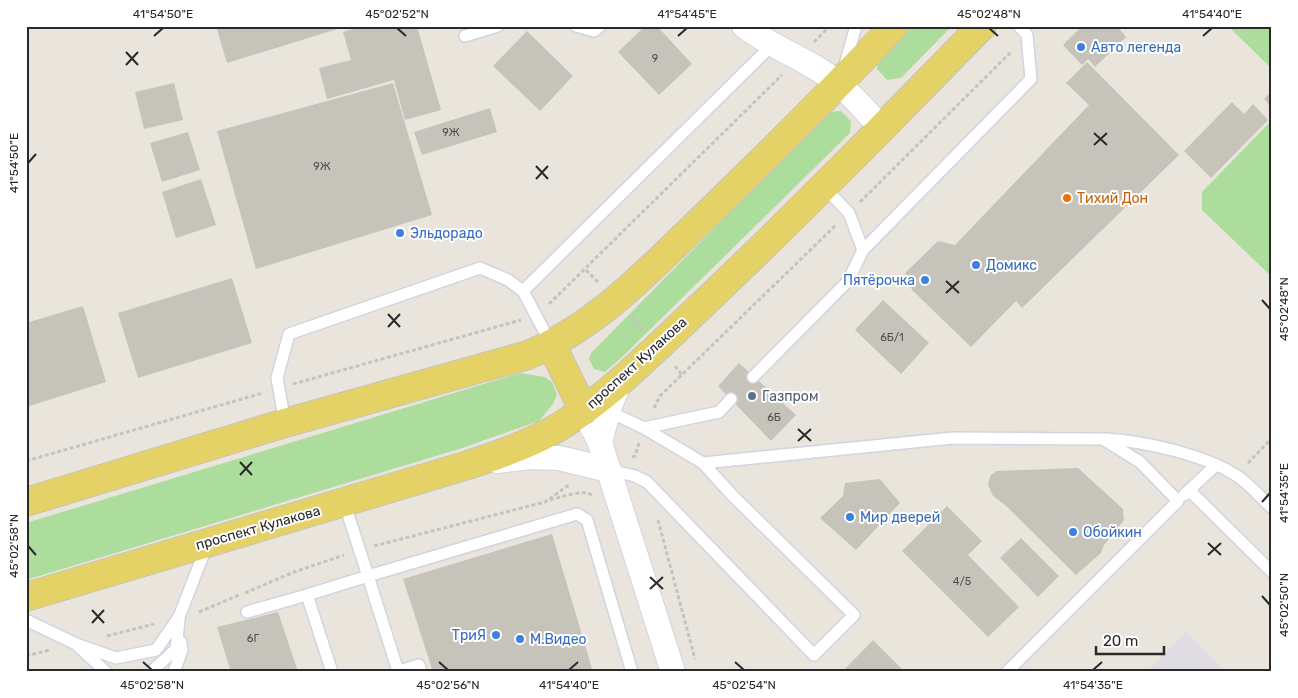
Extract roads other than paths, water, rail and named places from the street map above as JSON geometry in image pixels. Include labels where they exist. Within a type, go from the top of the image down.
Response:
[{"type":"main road","points":[[26,502],[285,423],[528,355],[577,330],[616,300],[768,156],[894,26]]},
{"type":"main road","name":"проспект Кулакова","points":[[26,597],[468,465],[523,446],[596,411],[620,381],[882,128],[982,26]]},
{"type":"main road","points":[[551,344],[596,411]]},
{"type":"street","points":[[744,26],[772,45],[799,58],[839,84],[882,128]]},
{"type":"street","points":[[596,411],[600,443],[627,522],[672,672]]},
{"type":"street","points":[[468,465],[530,457],[560,458],[609,470]]},
{"type":"street","points":[[560,458],[589,475],[615,503],[627,522]]},
{"type":"lane","points":[[465,36],[498,26]]},
{"type":"lane","points":[[581,27],[594,31],[600,26]]},
{"type":"lane","points":[[839,84],[856,26]]},
{"type":"lane","points":[[753,377],[848,281],[863,250],[1031,79],[1028,35],[1019,26]]},
{"type":"lane","points":[[522,291],[772,45]]},
{"type":"lane","points":[[822,186],[849,213],[863,250]]},
{"type":"lane","points":[[285,423],[277,378],[289,334],[480,268],[508,280],[522,291],[551,344]]},
{"type":"lane","points":[[644,428],[719,412],[731,399]]},
{"type":"lane","points":[[596,411],[644,428],[703,463],[732,495],[854,615],[814,655],[647,482],[635,476],[609,470]]},
{"type":"lane","points":[[703,463],[953,438],[1122,440],[1183,454],[1216,465],[1236,475],[1272,508]]},
{"type":"lane","points":[[1103,439],[1140,462],[1178,501]]},
{"type":"lane","points":[[1007,672],[1216,465]]},
{"type":"lane","points":[[1189,490],[1272,572]]},
{"type":"lane","points":[[344,502],[397,671],[419,665],[421,672]]},
{"type":"lane","points":[[247,612],[577,514],[586,520],[632,672]]},
{"type":"lane","points":[[26,620],[76,644],[116,658],[156,650],[179,617],[208,543]]},
{"type":"lane","points":[[307,595],[332,672]]},
{"type":"lane","points":[[151,672],[176,649],[179,617]]},
{"type":"lane","points":[[174,672],[182,650],[179,617]]},
{"type":"lane","points":[[76,644],[98,672]]},
{"type":"lane","points":[[76,644],[106,672]]},
{"type":"place","name":"Авто легенда","points":[[1081,47]]},
{"type":"place","name":"Тихий Дон","points":[[1067,198]]},
{"type":"place","name":"Эльдорадо","points":[[400,233]]},
{"type":"place","name":"Домикс","points":[[976,265]]},
{"type":"place","name":"Пятёрочка","points":[[925,280]]},
{"type":"place","name":"Газпром","points":[[752,396]]},
{"type":"place","name":"Мир дверей","points":[[850,517]]},
{"type":"place","name":"Обойкин","points":[[1073,532]]},
{"type":"place","name":"ТриЯ","points":[[496,635]]},
{"type":"place","name":"М.Видео","points":[[520,639]]}]
